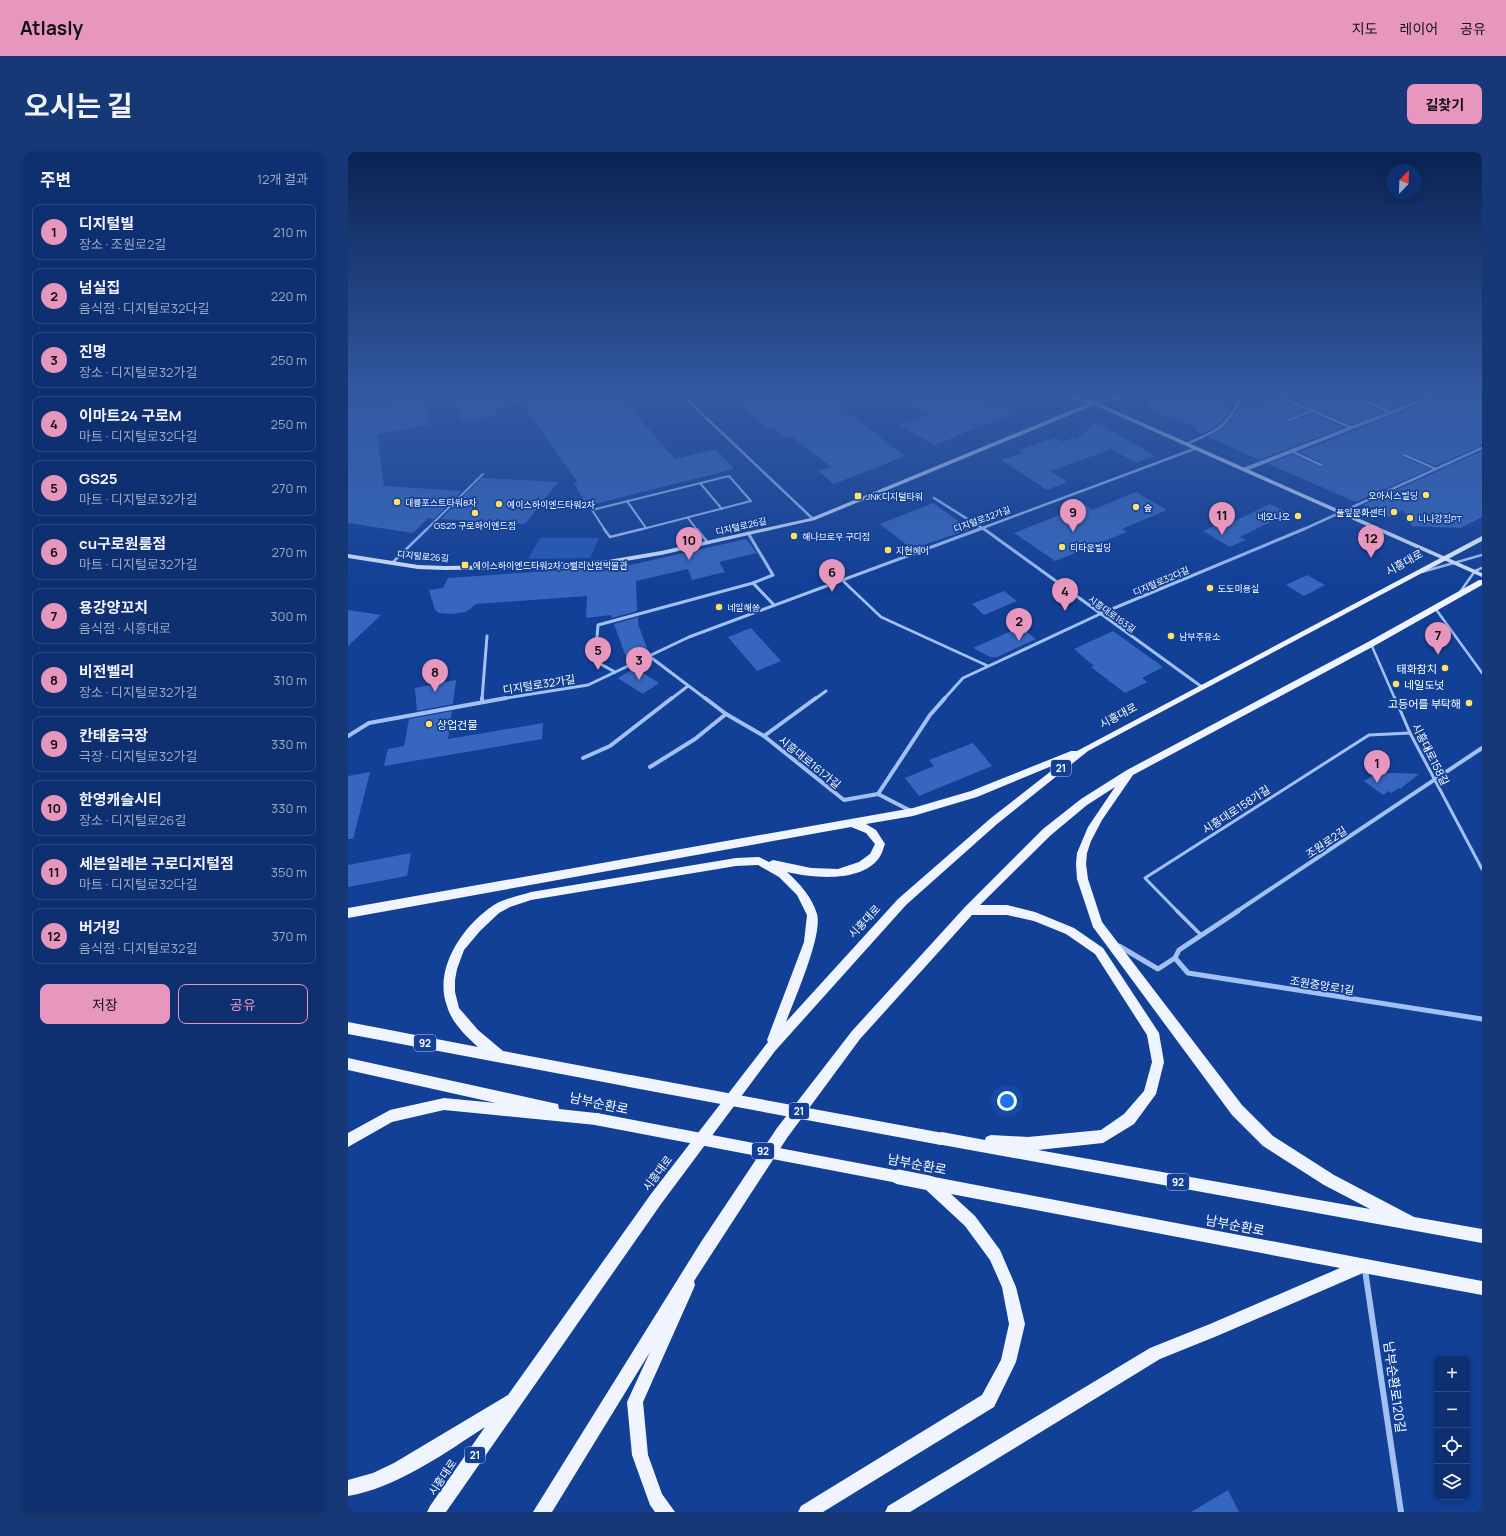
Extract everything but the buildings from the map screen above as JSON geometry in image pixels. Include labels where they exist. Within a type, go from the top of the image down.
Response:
[{"type":"main road","name":"시흥대로","points":[[436,1512],[656,1199],[771,1047],[902,902],[994,821],[1085,749],[1482,538]]},
{"type":"main road","name":"21","points":[[542,1512],[706,1246],[782,1133],[856,1035],[969,910],[1047,832],[1084,802],[1130,772],[1371,644],[1482,582]]},
{"type":"main road","points":[[348,913],[913,812],[974,794],[1085,749]]},
{"type":"main road","points":[[1130,772],[1086,840],[1081,864],[1086,893],[1097,924],[1237,1110],[1268,1141],[1329,1180],[1415,1225]]},
{"type":"main road","points":[[502,1058],[485,1046],[465,1024],[452,1006],[449,985],[453,959],[469,933],[498,907],[531,896],[736,862],[759,860],[807,873],[833,874],[858,867],[874,857],[880,844],[876,834],[867,828],[850,823]]},
{"type":"main road","points":[[759,860],[783,874],[801,892],[812,915],[810,942],[771,1047]]},
{"type":"main road","points":[[942,1138],[1028,1144],[1103,1136],[1129,1118],[1150,1094],[1158,1062],[1152,1033],[1099,951],[1070,931],[1035,917],[1007,910],[969,910]]},
{"type":"main road","name":"92","points":[[348,1028],[502,1058],[1482,1236]]},
{"type":"main road","name":"남부순환로","points":[[348,1064],[596,1119],[1482,1288]]},
{"type":"main road","points":[[348,1140],[390,1116],[444,1104],[596,1119]]},
{"type":"main road","points":[[807,1512],[988,1401],[1008,1362],[1017,1324],[1009,1286],[995,1255],[970,1222],[929,1183]]},
{"type":"main road","points":[[666,1512],[656,1499],[640,1455],[635,1402],[706,1246]]},
{"type":"main road","points":[[894,1512],[1154,1353],[1212,1331],[1364,1265]]},
{"type":"main road","points":[[348,1488],[357,1487],[391,1473],[448,1442],[514,1399]]},
{"type":"street","points":[[748,457],[813,519]]},
{"type":"street","name":"디지털로26길","points":[[348,556],[392,563],[445,568],[511,567],[608,562],[661,554],[813,519],[962,457]]},
{"type":"street","name":"디지털로32가길","points":[[348,736],[369,723],[482,702],[588,685],[688,637],[1172,457]]},
{"type":"street","points":[[1218,457],[1482,574]]},
{"type":"street","points":[[1244,469],[1274,457]]},
{"type":"street","name":"디지털로32다길","points":[[878,794],[930,715],[963,678],[1100,614],[1342,512],[1460,457]]},
{"type":"street","name":"시흥대로163길","points":[[934,498],[983,528],[1202,687]]},
{"type":"street","points":[[615,672],[595,661],[598,625],[753,583],[773,575],[748,534]]},
{"type":"street","points":[[753,583],[774,605]]},
{"type":"street","points":[[482,702],[487,636]]},
{"type":"street","name":"시흥대로161가길","points":[[649,656],[726,714],[764,736],[844,800],[878,794]]},
{"type":"street","points":[[583,758],[610,746],[688,686]]},
{"type":"street","name":"시흥대로161가길","points":[[764,736],[826,691]]},
{"type":"street","points":[[650,767],[695,739],[726,714]]},
{"type":"street","name":"조원로2길","points":[[1175,958],[1179,950],[1482,748]]},
{"type":"street","points":[[878,794],[913,812]]},
{"type":"street","points":[[1110,941],[1158,969],[1175,958]]},
{"type":"street","name":"조원중앙로1길","points":[[1175,958],[1188,973],[1482,1019]]},
{"type":"street","name":"남부순환로120길","points":[[1364,1265],[1401,1512]]},
{"type":"lane","points":[[1244,469],[1274,457]]},
{"type":"lane","points":[[1305,457],[1321,465]]},
{"type":"lane","points":[[1410,457],[1436,468]]},
{"type":"lane","points":[[392,563],[483,474]]},
{"type":"lane","points":[[729,476],[751,501],[610,537],[592,510],[627,501],[700,483],[729,476]]},
{"type":"lane","points":[[700,483],[722,509]]},
{"type":"lane","points":[[627,501],[646,528]]},
{"type":"lane","points":[[688,518],[708,543]]},
{"type":"lane","points":[[1414,574],[1482,555]]},
{"type":"lane","points":[[1457,597],[1474,571],[1482,568]]},
{"type":"lane","points":[[842,580],[881,617],[988,666]]},
{"type":"lane","points":[[1435,608],[1482,673]]},
{"type":"lane","name":"시흥대로158길","points":[[1371,644],[1410,733],[1482,869]]},
{"type":"lane","name":"시흥대로158가길","points":[[1201,935],[1145,878],[1368,735],[1410,733]]},
{"type":"shaded area","points":[[540,538],[599,538],[590,558],[528,559]]},
{"type":"place","name":"오아시스빌딩","points":[[1426,495]]},
{"type":"place","name":"JNK디지털타워","points":[[858,496]]},
{"type":"place","name":"대륭포스트타워8차","points":[[397,502]]},
{"type":"place","name":"에이스하이엔드타워2차","points":[[499,504]]},
{"type":"place","name":"숲","points":[[1136,507]]},
{"type":"place","name":"풀잎문화센터","points":[[1394,512]]},
{"type":"place","name":"GS25 구로하이앤드점","points":[[475,513]]},
{"type":"place","name":"네오나오","points":[[1298,516]]},
{"type":"place","name":"니나강짐PT","points":[[1410,518]]},
{"type":"place","name":"칸태움극장","points":[[1073,532]]},
{"type":"place","name":"세븐일레븐 구로디지털점","points":[[1222,535]]},
{"type":"place","name":"해나브로우 구디점","points":[[794,536]]},
{"type":"place","name":"티타운빌딩","points":[[1062,547]]},
{"type":"place","name":"지현헤어","points":[[888,550]]},
{"type":"place","name":"버거킹","points":[[1371,558]]},
{"type":"place","name":"한영캐슬시티","points":[[689,560]]},
{"type":"place","name":"에이스하이엔드타워2차.G밸리산업박물관","points":[[465,565]]},
{"type":"place","name":"도도미용실","points":[[1210,588]]},
{"type":"place","name":"cu구로원룸점","points":[[832,592]]},
{"type":"place","name":"네일해쏭","points":[[719,607]]},
{"type":"place","name":"이마트24 구로M","points":[[1065,611]]},
{"type":"place","name":"남부주유소","points":[[1171,636]]},
{"type":"place","name":"넘실집","points":[[1019,641]]},
{"type":"place","name":"용강양꼬치","points":[[1438,655]]},
{"type":"place","name":"태화참치","points":[[1445,668]]},
{"type":"place","name":"GS25","points":[[598,670]]},
{"type":"place","name":"진명","points":[[639,680]]},
{"type":"place","name":"네일도넛","points":[[1396,684]]},
{"type":"place","name":"비전벨리","points":[[435,692]]},
{"type":"place","name":"고등어를 부탁해","points":[[1469,703]]},
{"type":"place","name":"상업건물","points":[[429,724]]},
{"type":"place","name":"디지털빌","points":[[1377,783]]}]
